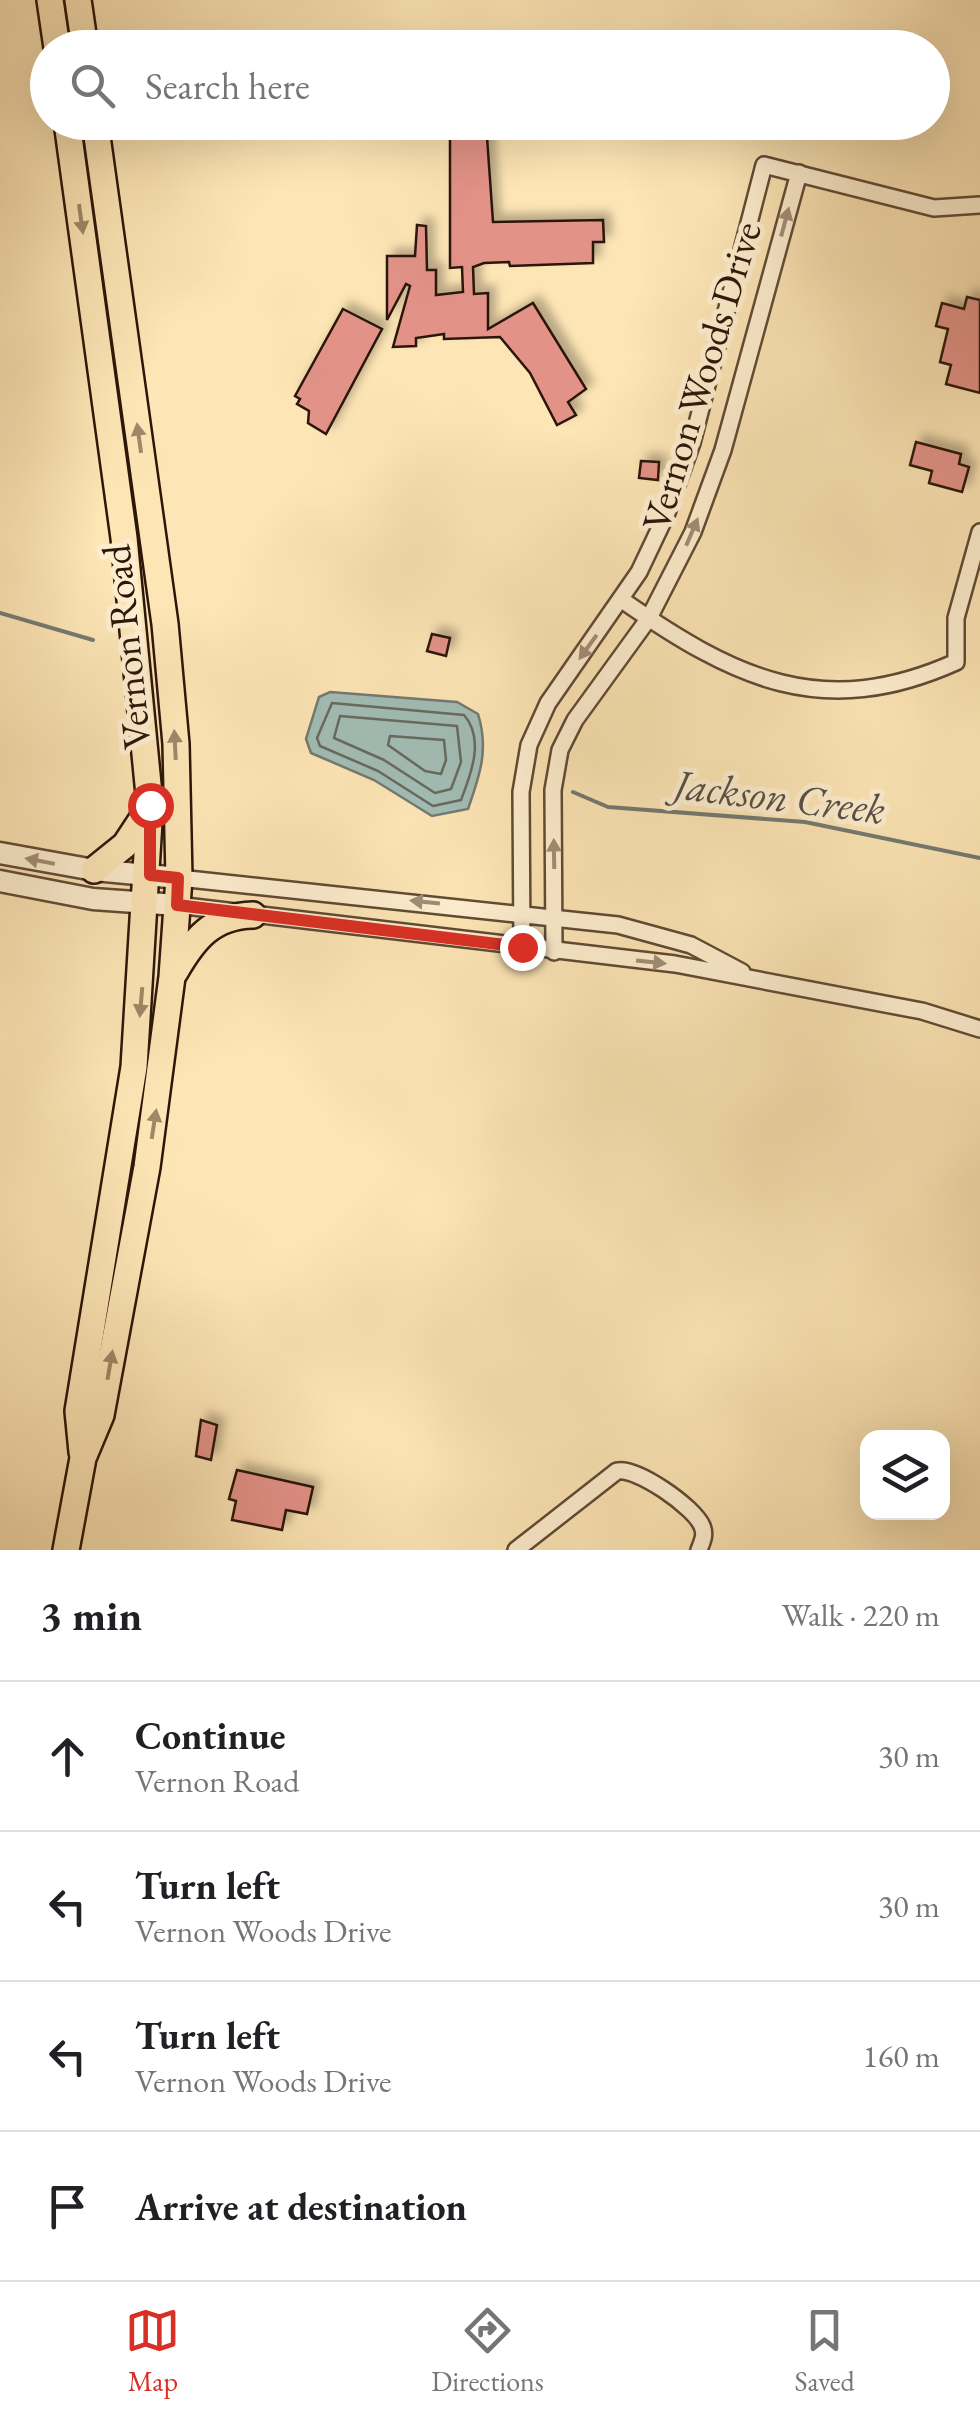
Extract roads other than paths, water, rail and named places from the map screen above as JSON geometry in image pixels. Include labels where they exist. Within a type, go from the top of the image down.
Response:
[{"type":"main road","points":[[50,0],[54,30]]},
{"type":"main road","points":[[78,0],[82,30]]},
{"type":"main road","name":"Vernon Road","points":[[69,140],[124,538],[150,805],[150,875],[132,1086],[78,1411],[83,1458]]},
{"type":"main road","name":"Vernon Road","points":[[66,1550],[83,1458],[101,1415],[153,1132],[172,977],[178,878],[176,744],[165,624],[98,140]]},
{"type":"main road","points":[[94,870],[124,845],[150,805]]},
{"type":"main road","points":[[172,977],[195,939],[209,927],[230,917],[254,915]]},
{"type":"street","name":"Vernon Woods Drive","points":[[522,947],[522,792],[529,745],[548,702],[622,600],[654,542],[692,443],[764,164],[799,173],[714,478],[679,561],[649,618],[575,720],[560,750],[553,790],[554,952]]},
{"type":"street","points":[[799,173],[934,208],[980,205]]},
{"type":"street","points":[[622,600],[755,678],[793,689],[833,692],[875,688],[956,662],[956,618],[980,532]]},
{"type":"street","points":[[0,852],[94,870],[522,912],[663,935],[762,982]]},
{"type":"street","points":[[0,881],[92,899],[177,905],[674,964],[922,1012],[980,1029]]},
{"type":"street","points":[[516,1550],[616,1471],[629,1468],[702,1523],[704,1537],[699,1550]]},
{"type":"water","points":[[330,692],[457,702],[478,714],[483,750],[468,809],[432,816],[374,780],[311,753],[306,739],[319,697]]},
{"type":"waterway","name":"Jackson Creek","points":[[0,613],[93,640]]},
{"type":"waterway","name":"Jackson Creek","points":[[573,792],[608,807],[805,822],[980,858]]}]
